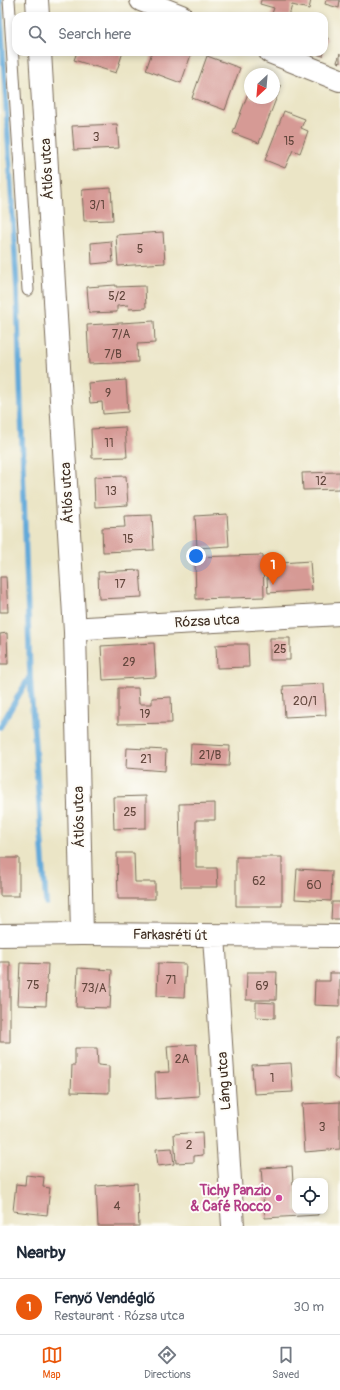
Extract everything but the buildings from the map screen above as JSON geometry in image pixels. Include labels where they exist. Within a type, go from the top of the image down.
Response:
[{"type":"street","points":[[37,0],[38,12]]},
{"type":"street","points":[[141,0],[171,12]]},
{"type":"street","name":"Átlós utca","points":[[40,56],[75,632],[82,934]]},
{"type":"street","points":[[280,56],[340,80]]},
{"type":"street","name":"Rózsa utca","points":[[75,632],[87,628],[340,614]]},
{"type":"street","name":"Farkasréti út","points":[[0,935],[82,934],[340,936]]},
{"type":"street","name":"Láng utca","points":[[214,936],[233,1226]]},
{"type":"lane","points":[[9,0],[12,46]]},
{"type":"lane","points":[[13,56],[28,290]]},
{"type":"waterway","points":[[0,0],[17,290],[30,676],[0,727]]},
{"type":"waterway","points":[[30,676],[46,903]]},
{"type":"place","name":"Fenyő Vendéglő","points":[[273,585]]},
{"type":"place","name":"Tichy Panzio & Café Rocco","points":[[279,1198]]}]
